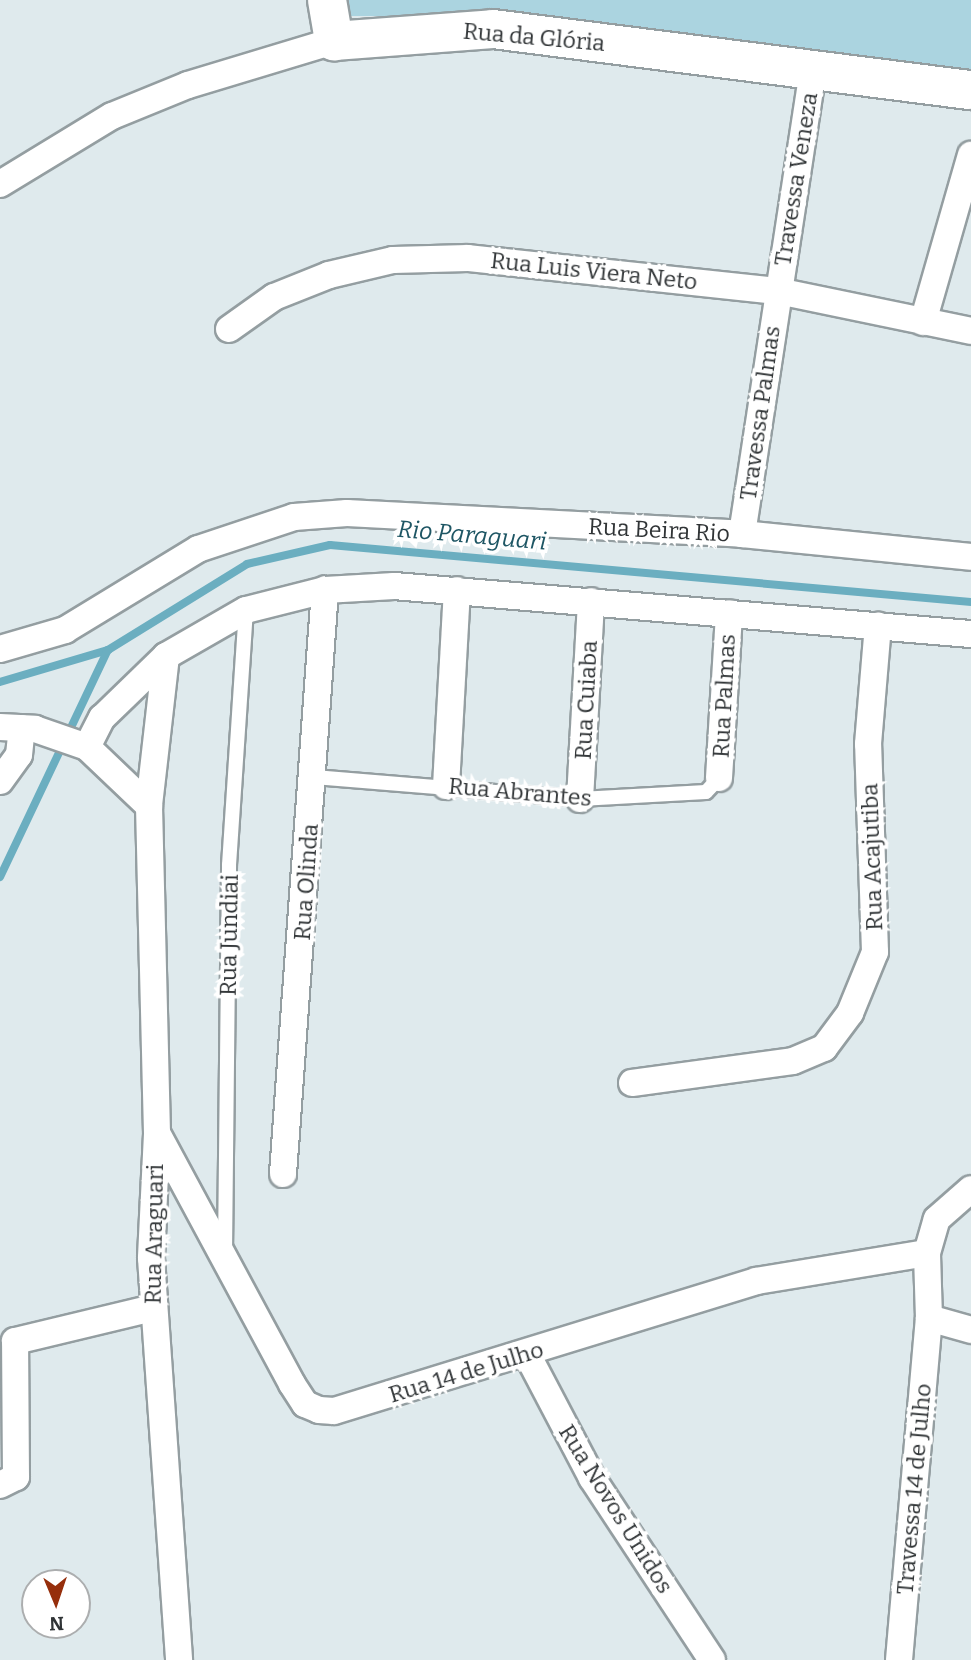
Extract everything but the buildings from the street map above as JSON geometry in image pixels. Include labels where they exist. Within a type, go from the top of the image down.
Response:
[{"type":"main road","points":[[327,0],[334,41]]},
{"type":"main road","name":"Rua da Glória","points":[[334,41],[493,29],[814,66],[971,90]]},
{"type":"street","name":"Rua da Glória","points":[[0,184],[125,111],[188,85],[334,41]]},
{"type":"street","name":"Travessa Veneza","points":[[778,291],[814,66]]},
{"type":"street","points":[[923,322],[971,155]]},
{"type":"street","name":"Rua Luis Viera Neto","points":[[229,328],[274,297],[329,275],[393,260],[468,258],[778,291],[971,331]]},
{"type":"street","name":"Travessa Palmas","points":[[742,534],[778,291]]},
{"type":"street","name":"Rua Beira Rio","points":[[0,649],[65,631],[198,550],[294,517],[347,513],[742,534],[971,557]]},
{"type":"street","points":[[81,744],[102,718],[166,656],[246,610],[325,590],[457,590],[971,634]]},
{"type":"street","name":"Rua Olinda","points":[[283,1174],[314,776],[325,590]]},
{"type":"street","points":[[446,786],[457,590]]},
{"type":"street","name":"Rua Cuiaba","points":[[580,799],[591,601]]},
{"type":"street","name":"Rua Palmas","points":[[719,778],[729,613]]},
{"type":"street","name":"Rua Acajutiba","points":[[632,1083],[793,1062],[833,1040],[850,1013],[875,952],[868,744],[878,625]]},
{"type":"street","name":"Rua Araguari","points":[[166,656],[149,806],[157,1134],[152,1308],[179,1660]]},
{"type":"street","points":[[0,781],[19,755],[19,728],[81,744],[149,806]]},
{"type":"street","name":"Rua 14 de Julho","points":[[157,1134],[292,1384],[305,1404],[319,1410],[527,1354],[756,1281],[927,1253]]},
{"type":"street","name":"Travessa 14 de Julho","points":[[899,1660],[929,1318],[927,1253],[937,1219],[971,1189]]},
{"type":"street","points":[[0,1485],[16,1477],[15,1341],[152,1308]]},
{"type":"street","points":[[929,1318],[971,1330]]},
{"type":"street","name":"Rua Novos Unidos","points":[[527,1354],[592,1478],[712,1660]]},
{"type":"lane","name":"Rua Jundiai","points":[[225,1261],[230,841],[246,610]]},
{"type":"lane","name":"Rua Abrantes","points":[[314,776],[580,799],[706,792],[719,778]]},
{"type":"shaded area","points":[[342,0],[971,0],[971,74],[546,16],[344,16]]},
{"type":"waterway","name":"Rio Paraguari","points":[[0,682],[108,650],[247,564],[330,545],[971,602]]},
{"type":"waterway","points":[[0,877],[108,650]]}]
